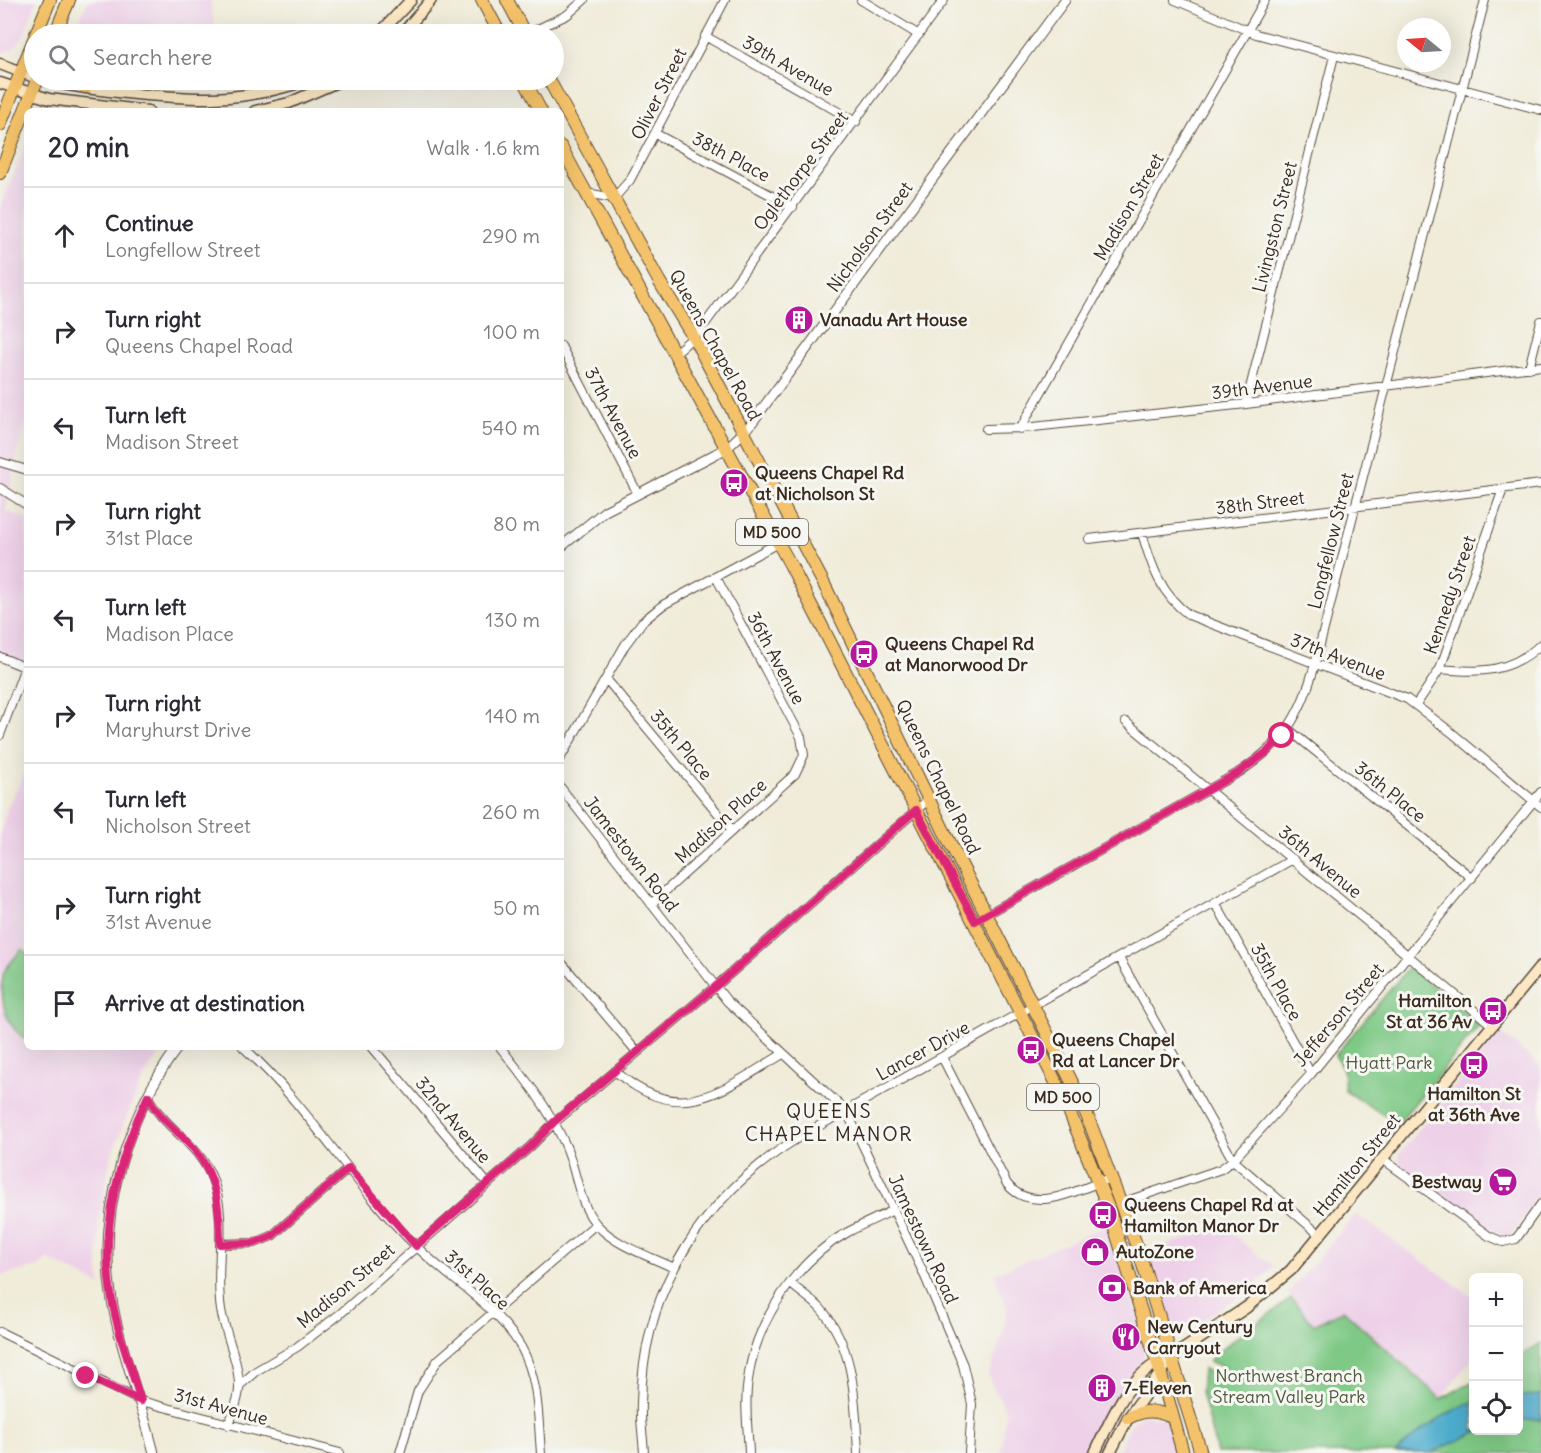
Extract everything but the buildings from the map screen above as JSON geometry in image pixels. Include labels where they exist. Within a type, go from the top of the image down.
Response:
[{"type":"main road","points":[[40,24],[50,0]]},
{"type":"main road","points":[[59,24],[69,0]]},
{"type":"main road","points":[[388,24],[411,0]]},
{"type":"main road","points":[[411,24],[431,0]]},
{"type":"main road","points":[[482,0],[495,24]]},
{"type":"main road","points":[[507,0],[520,24]]},
{"type":"main road","points":[[0,64],[24,73]]},
{"type":"main road","points":[[0,125],[24,64]]},
{"type":"main road","points":[[0,83],[67,102],[121,108]]},
{"type":"main road","points":[[25,108],[32,90]]},
{"type":"main road","points":[[110,90],[192,100],[216,100],[276,90]]},
{"type":"main road","points":[[268,108],[289,103],[319,90]]},
{"type":"main road","points":[[529,90],[539,108]]},
{"type":"main road","name":"Queens Chapel Road","points":[[554,90],[694,338],[824,584],[929,799],[1082,1102],[1142,1258],[1201,1453]]},
{"type":"main road","points":[[0,172],[24,111]]},
{"type":"main road","points":[[564,124],[578,133]]},
{"type":"main road","name":"Queens Chapel Road","points":[[564,153],[778,543],[975,921],[1063,1096],[1098,1182],[1159,1367],[1182,1453]]},
{"type":"main road","name":"Hamilton Street","points":[[1095,1453],[1133,1385],[1265,1294],[1291,1270],[1384,1160],[1541,966]]},
{"type":"main road","points":[[1110,1453],[1159,1367]]},
{"type":"main road","points":[[1128,1418],[1138,1413],[1156,1410],[1172,1417]]},
{"type":"street","points":[[548,24],[567,15],[584,0]]},
{"type":"street","name":"Oliver Street","points":[[614,198],[630,180],[656,134],[725,0]]},
{"type":"street","points":[[861,0],[919,34]]},
{"type":"street","name":"Oglethorpe Street","points":[[674,354],[694,338],[944,0]]},
{"type":"street","name":"Nicholson Street","points":[[564,543],[591,521],[727,448],[743,433],[759,415],[1065,0]]},
{"type":"street","points":[[1175,0],[1248,31],[1541,110]]},
{"type":"street","name":"Madison Street","points":[[1020,429],[1265,0]]},
{"type":"street","name":"Longfellow Street","points":[[975,921],[1256,761],[1288,729],[1304,700],[1315,664],[1485,0]]},
{"type":"street","name":"39th Avenue","points":[[705,36],[856,122]]},
{"type":"street","name":"Livingston Street","points":[[1246,404],[1334,56]]},
{"type":"street","name":"38th Place","points":[[656,134],[793,207]]},
{"type":"street","points":[[586,193],[614,198]]},
{"type":"street","points":[[1529,368],[1541,321]]},
{"type":"street","name":"37th Avenue","points":[[564,352],[638,494]]},
{"type":"street","name":"39th Avenue","points":[[986,429],[1020,429],[1246,404],[1541,366]]},
{"type":"street","points":[[0,462],[24,469]]},
{"type":"street","name":"38th Street","points":[[1089,539],[1541,484]]},
{"type":"street","points":[[0,488],[24,503]]},
{"type":"street","name":"Kennedy Street","points":[[1416,705],[1440,669],[1503,489]]},
{"type":"street","name":"37th Avenue","points":[[1142,533],[1155,573],[1179,608],[1205,622],[1400,696],[1416,705],[1541,807]]},
{"type":"street","points":[[564,753],[625,645],[648,617],[663,605],[778,543]]},
{"type":"street","name":"36th Avenue","points":[[716,577],[797,729],[804,755]]},
{"type":"street","points":[[1440,669],[1469,671],[1509,666],[1523,659],[1541,644]]},
{"type":"street","points":[[0,657],[24,667]]},
{"type":"street","points":[[0,735],[24,673]]},
{"type":"street","name":"35th Place","points":[[607,680],[732,830]]},
{"type":"street","name":"36th Avenue","points":[[1126,722],[1409,954],[1493,1026]]},
{"type":"street","name":"36th Place","points":[[1288,729],[1472,878]]},
{"type":"street","name":"Madison Place","points":[[651,904],[795,774],[804,755]]},
{"type":"street","name":"Jamestown Road","points":[[564,792],[715,987],[783,1054],[847,1112],[894,1210],[963,1365],[972,1404],[969,1453]]},
{"type":"street","name":"Jefferson Street","points":[[1121,1203],[1208,1174],[1233,1160],[1311,1074],[1541,792]]},
{"type":"street","name":"Madison Street","points":[[240,1386],[256,1371],[297,1347],[340,1314],[488,1184],[554,1122],[715,987],[929,799]]},
{"type":"street","name":"Lancer Drive","points":[[644,1453],[641,1402],[643,1368],[660,1300],[696,1228],[743,1178],[783,1147],[1293,859]]},
{"type":"street","name":"35th Place","points":[[1216,904],[1311,1074]]},
{"type":"street","points":[[1119,958],[1233,1160],[1321,1236]]},
{"type":"street","points":[[564,966],[637,1052]]},
{"type":"street","points":[[154,1453],[141,1401],[118,1328],[111,1292],[109,1252],[111,1222],[122,1168],[136,1120],[176,1050]]},
{"type":"street","name":"31st Place","points":[[246,1050],[304,1113],[416,1246],[493,1312],[520,1346],[531,1371],[537,1399],[541,1453]]},
{"type":"street","name":"32nd Avenue","points":[[375,1050],[488,1184]]},
{"type":"street","points":[[502,1050],[537,1094],[554,1122],[569,1153],[587,1210],[596,1224],[610,1236],[674,1269]]},
{"type":"street","points":[[615,1071],[648,1095],[667,1100],[688,1101],[726,1088],[783,1054]]},
{"type":"street","points":[[942,1057],[1007,1184],[1017,1195],[1029,1200],[1044,1200],[1112,1177]]},
{"type":"street","points":[[148,1096],[163,1119],[194,1148],[212,1178],[219,1203],[221,1309],[240,1386],[229,1425]]},
{"type":"street","points":[[1384,1160],[1489,1236],[1503,1242],[1516,1239],[1541,1204]]},
{"type":"street","points":[[220,1244],[255,1243],[272,1236],[349,1168]]},
{"type":"street","points":[[749,1453],[746,1391],[750,1368],[768,1317],[791,1284],[813,1259],[846,1233],[894,1210]]},
{"type":"street","points":[[400,1453],[413,1404],[423,1380],[453,1345],[596,1224]]},
{"type":"street","points":[[791,1284],[818,1306],[842,1343],[852,1375],[858,1453]]},
{"type":"street","name":"31st Avenue","points":[[0,1332],[141,1401],[340,1453]]},
{"type":"shaded area","points":[[0,0],[37,0],[28,24],[24,24],[22,39],[12,50],[1,53]]},
{"type":"shaded area","points":[[88,0],[210,0],[214,24],[77,24]]},
{"type":"shaded area","points":[[24,148],[24,430],[6,511],[24,518],[24,662],[0,653],[0,208]]},
{"type":"shaded area","points":[[24,774],[24,1050],[162,1050],[142,1080],[111,1155],[99,1222],[98,1262],[101,1286],[48,1259],[38,1267],[0,1276],[0,836],[8,806]]},
{"type":"shaded area","points":[[1500,1032],[1541,1067],[1541,1193],[1511,1235],[1504,1237],[1403,1169],[1398,1161],[1399,1154]]},
{"type":"shaded area","points":[[1356,1214],[1469,1294],[1469,1362],[1441,1399],[1343,1310],[1314,1325],[1288,1293]]},
{"type":"shaded area","points":[[1108,1225],[1144,1338],[1144,1354],[1134,1379],[1092,1453],[1001,1453],[1006,1411],[988,1376],[1003,1335],[1007,1308],[994,1274]]},
{"type":"shaded area","points":[[1224,1227],[1274,1267],[1250,1289],[1199,1322],[1180,1329],[1170,1327],[1146,1251]]},
{"type":"shaded area","points":[[1143,1414],[1167,1420],[1179,1453],[1117,1453],[1130,1425]]},
{"type":"green space","points":[[22,949],[24,951],[24,1037],[14,1028],[3,1004],[3,975]]},
{"type":"green space","name":"Hyatt Park","points":[[1409,967],[1480,1025],[1400,1121],[1394,1121],[1345,1091],[1343,1069],[1335,1055]]},
{"type":"green space","name":"Northwest Branch Stream Valley Park","points":[[1291,1298],[1314,1325],[1343,1310],[1441,1399],[1469,1383],[1469,1435],[1523,1435],[1523,1354],[1541,1343],[1541,1453],[1217,1453],[1201,1392],[1203,1369],[1223,1377],[1225,1368],[1209,1361],[1228,1344]]},
{"type":"water","points":[[1541,1395],[1541,1419],[1523,1420],[1523,1396]]},
{"type":"water","points":[[1469,1403],[1470,1435],[1431,1453],[1396,1453],[1432,1423]]},
{"type":"place","name":"Vanadu Art House","points":[[799,320]]},
{"type":"place","name":"Queens Chapel Rd at Nicholson St","points":[[734,483]]},
{"type":"place","name":"Queens Chapel Rd at Manorwood Dr","points":[[864,654]]},
{"type":"place","name":"Hamilton St at 36 Av","points":[[1493,1011]]},
{"type":"place","name":"Queens Chapel Rd at Lancer Dr","points":[[1031,1050]]},
{"type":"place","name":"Hamilton St at 36th Ave","points":[[1474,1065]]},
{"type":"place","name":"Bestway","points":[[1503,1182]]},
{"type":"place","name":"Queens Chapel Rd at Hamilton Manor Dr","points":[[1103,1215]]},
{"type":"place","name":"AutoZone","points":[[1095,1252]]},
{"type":"place","name":"Bank of America","points":[[1112,1288]]},
{"type":"place","name":"New Century Carryout","points":[[1126,1337]]},
{"type":"place","name":"7-Eleven","points":[[1102,1388]]},
{"type":"district","name":"QUEENS CHAPEL MANOR","points":[[829,1122]]},
{"type":"route","points":[[86,1376],[141,1401],[118,1328],[111,1292],[109,1252],[115,1196],[122,1168],[136,1120],[148,1096],[153,1107],[163,1119],[194,1148],[212,1178],[219,1203],[220,1244],[255,1243],[272,1236],[349,1168],[416,1246],[531,1146],[554,1122],[715,987],[916,810],[975,921],[1238,773],[1267,752],[1282,736]]}]
